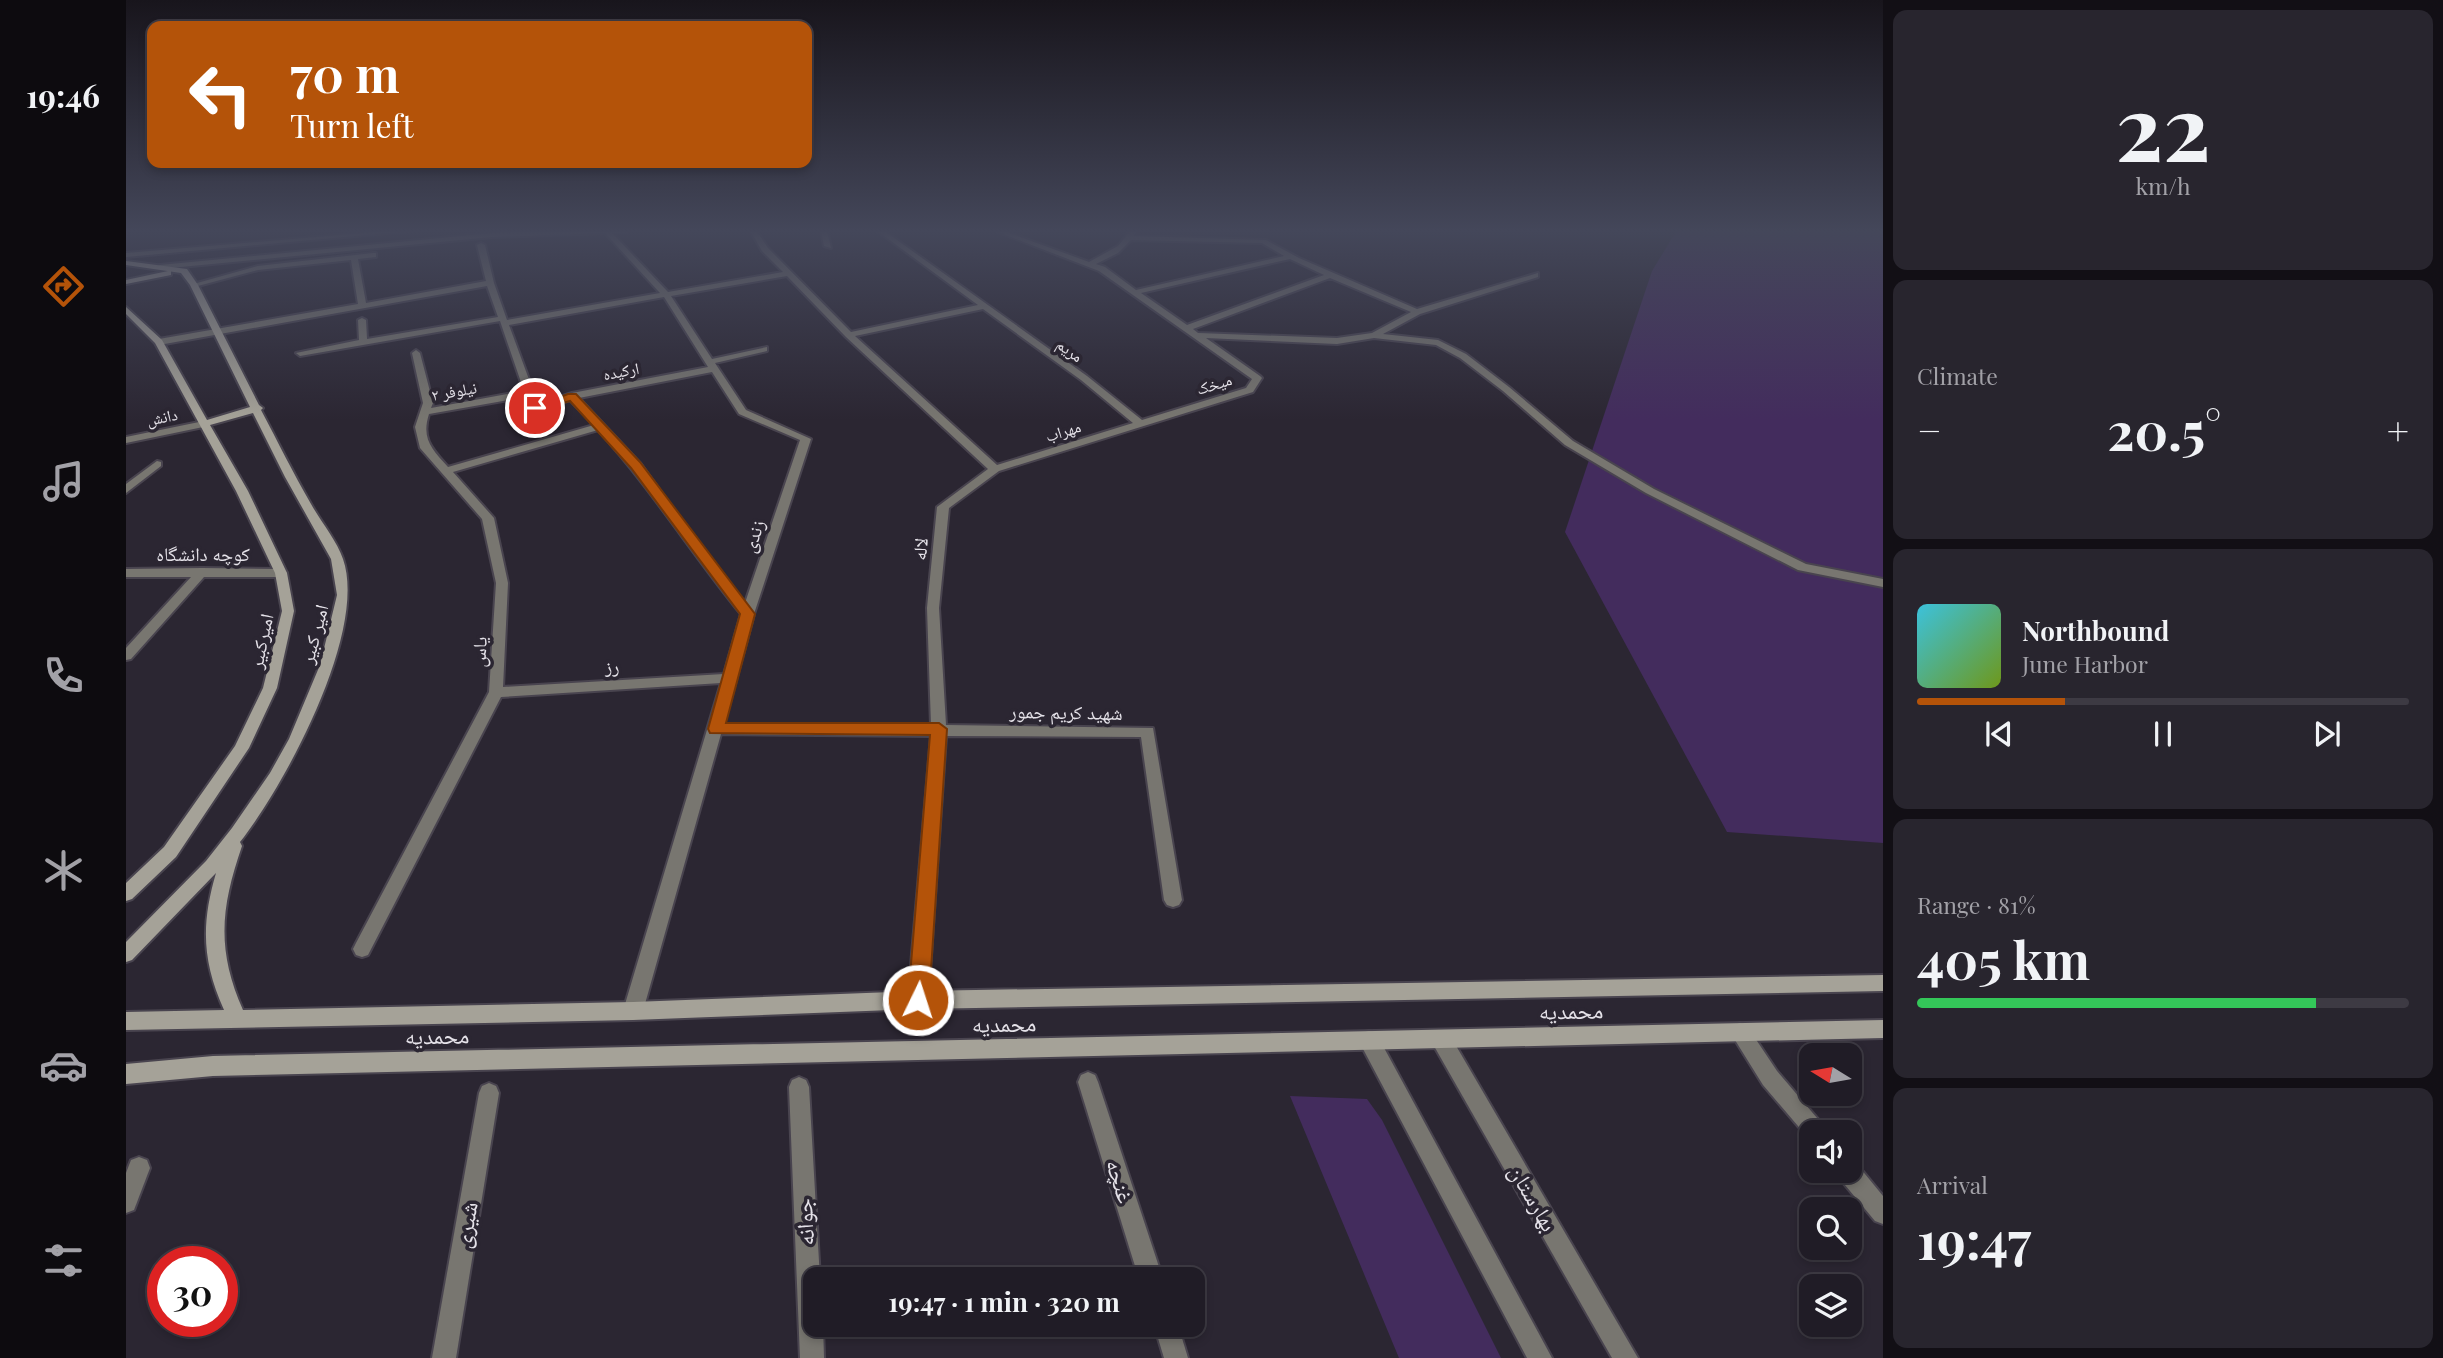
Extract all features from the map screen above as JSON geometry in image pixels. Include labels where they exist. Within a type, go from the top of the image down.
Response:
[{"type":"street","name":"امیر کبیر","points":[[126,954],[204,874],[239,833],[275,777],[309,711],[327,665],[343,595],[337,559],[290,478],[258,408],[197,293]]},
{"type":"street","points":[[360,293],[362,305]]},
{"type":"street","points":[[159,342],[430,293]]},
{"type":"street","points":[[494,293],[530,393]]},
{"type":"street","points":[[300,353],[675,293]]},
{"type":"street","points":[[809,293],[849,335],[995,469]]},
{"type":"street","name":"مریم","points":[[968,293],[1140,424]]},
{"type":"street","name":"میخک","points":[[1138,293],[1257,378],[1250,390],[1140,424]]},
{"type":"street","points":[[1187,328],[1280,293]]},
{"type":"street","points":[[1373,293],[1417,312]]},
{"type":"street","points":[[1374,335],[1417,312],[1476,293]]},
{"type":"street","name":"زندی","points":[[633,1011],[748,614],[806,439],[742,412],[666,295]]},
{"type":"street","points":[[849,335],[986,306]]},
{"type":"street","name":"امیرکبیر","points":[[126,309],[159,342],[242,491],[281,573],[288,611],[277,666],[241,748],[170,852],[126,894]]},
{"type":"street","points":[[362,320],[363,342]]},
{"type":"street","points":[[1197,335],[1337,341],[1374,335],[1438,343],[1463,356],[1495,380],[1569,443],[1650,491],[1802,567],[1883,583]]},
{"type":"street","name":"ارکیده","points":[[530,393],[535,408],[572,396],[712,365],[764,349]]},
{"type":"street","name":"یاس","points":[[362,949],[496,692],[502,583],[488,518],[425,449],[421,427],[428,403],[416,353]]},
{"type":"street","name":"نیلوفر ۲","points":[[425,412],[530,393]]},
{"type":"street","points":[[572,396],[636,465],[706,563],[748,614]]},
{"type":"street","points":[[204,424],[258,408]]},
{"type":"street","name":"دانش","points":[[126,440],[204,424]]},
{"type":"street","name":"مهراب","points":[[995,469],[1140,424]]},
{"type":"street","points":[[445,471],[599,427]]},
{"type":"street","points":[[126,490],[158,464]]},
{"type":"street","name":"لاله","points":[[918,1000],[939,729],[933,608],[943,507],[995,469]]},
{"type":"street","points":[[126,656],[202,572]]},
{"type":"street","name":"کوچه دانشگاه","points":[[126,573],[281,573]]},
{"type":"street","name":"رز","points":[[496,692],[730,678]]},
{"type":"street","points":[[716,729],[939,729]]},
{"type":"street","name":"شهید کریم جمور","points":[[939,729],[1148,732],[1173,901]]},
{"type":"street","points":[[237,1019],[220,983],[213,948],[214,913],[223,874],[239,833]]},
{"type":"street","name":"محمدیه","points":[[126,1021],[633,1011],[918,1000],[1883,983]]},
{"type":"street","name":"محمدیه","points":[[126,1074],[213,1066],[1883,1029]]},
{"type":"street","points":[[1740,1032],[1770,1078],[1806,1120]]},
{"type":"street","name":"بهارستان","points":[[1441,1039],[1626,1358]]},
{"type":"street","points":[[1370,1040],[1540,1358]]},
{"type":"street","name":"غنچه","points":[[1088,1082],[1147,1267]]},
{"type":"street","name":"جوانه","points":[[799,1087],[812,1358]]},
{"type":"street","name":"شیری","points":[[444,1358],[489,1093]]},
{"type":"street","points":[[126,1202],[139,1168]]},
{"type":"street","points":[[1858,1183],[1883,1213]]},
{"type":"street","points":[[1170,1337],[1176,1358]]},
{"type":"shaded area","points":[[1645,293],[1883,293],[1883,843],[1727,832],[1565,532]]},
{"type":"shaded area","points":[[1290,1096],[1367,1099],[1382,1120],[1501,1358],[1399,1358]]},
{"type":"route","points":[[535,408],[572,396],[636,465],[706,563],[748,614],[716,729],[939,729],[918,1000]]}]
